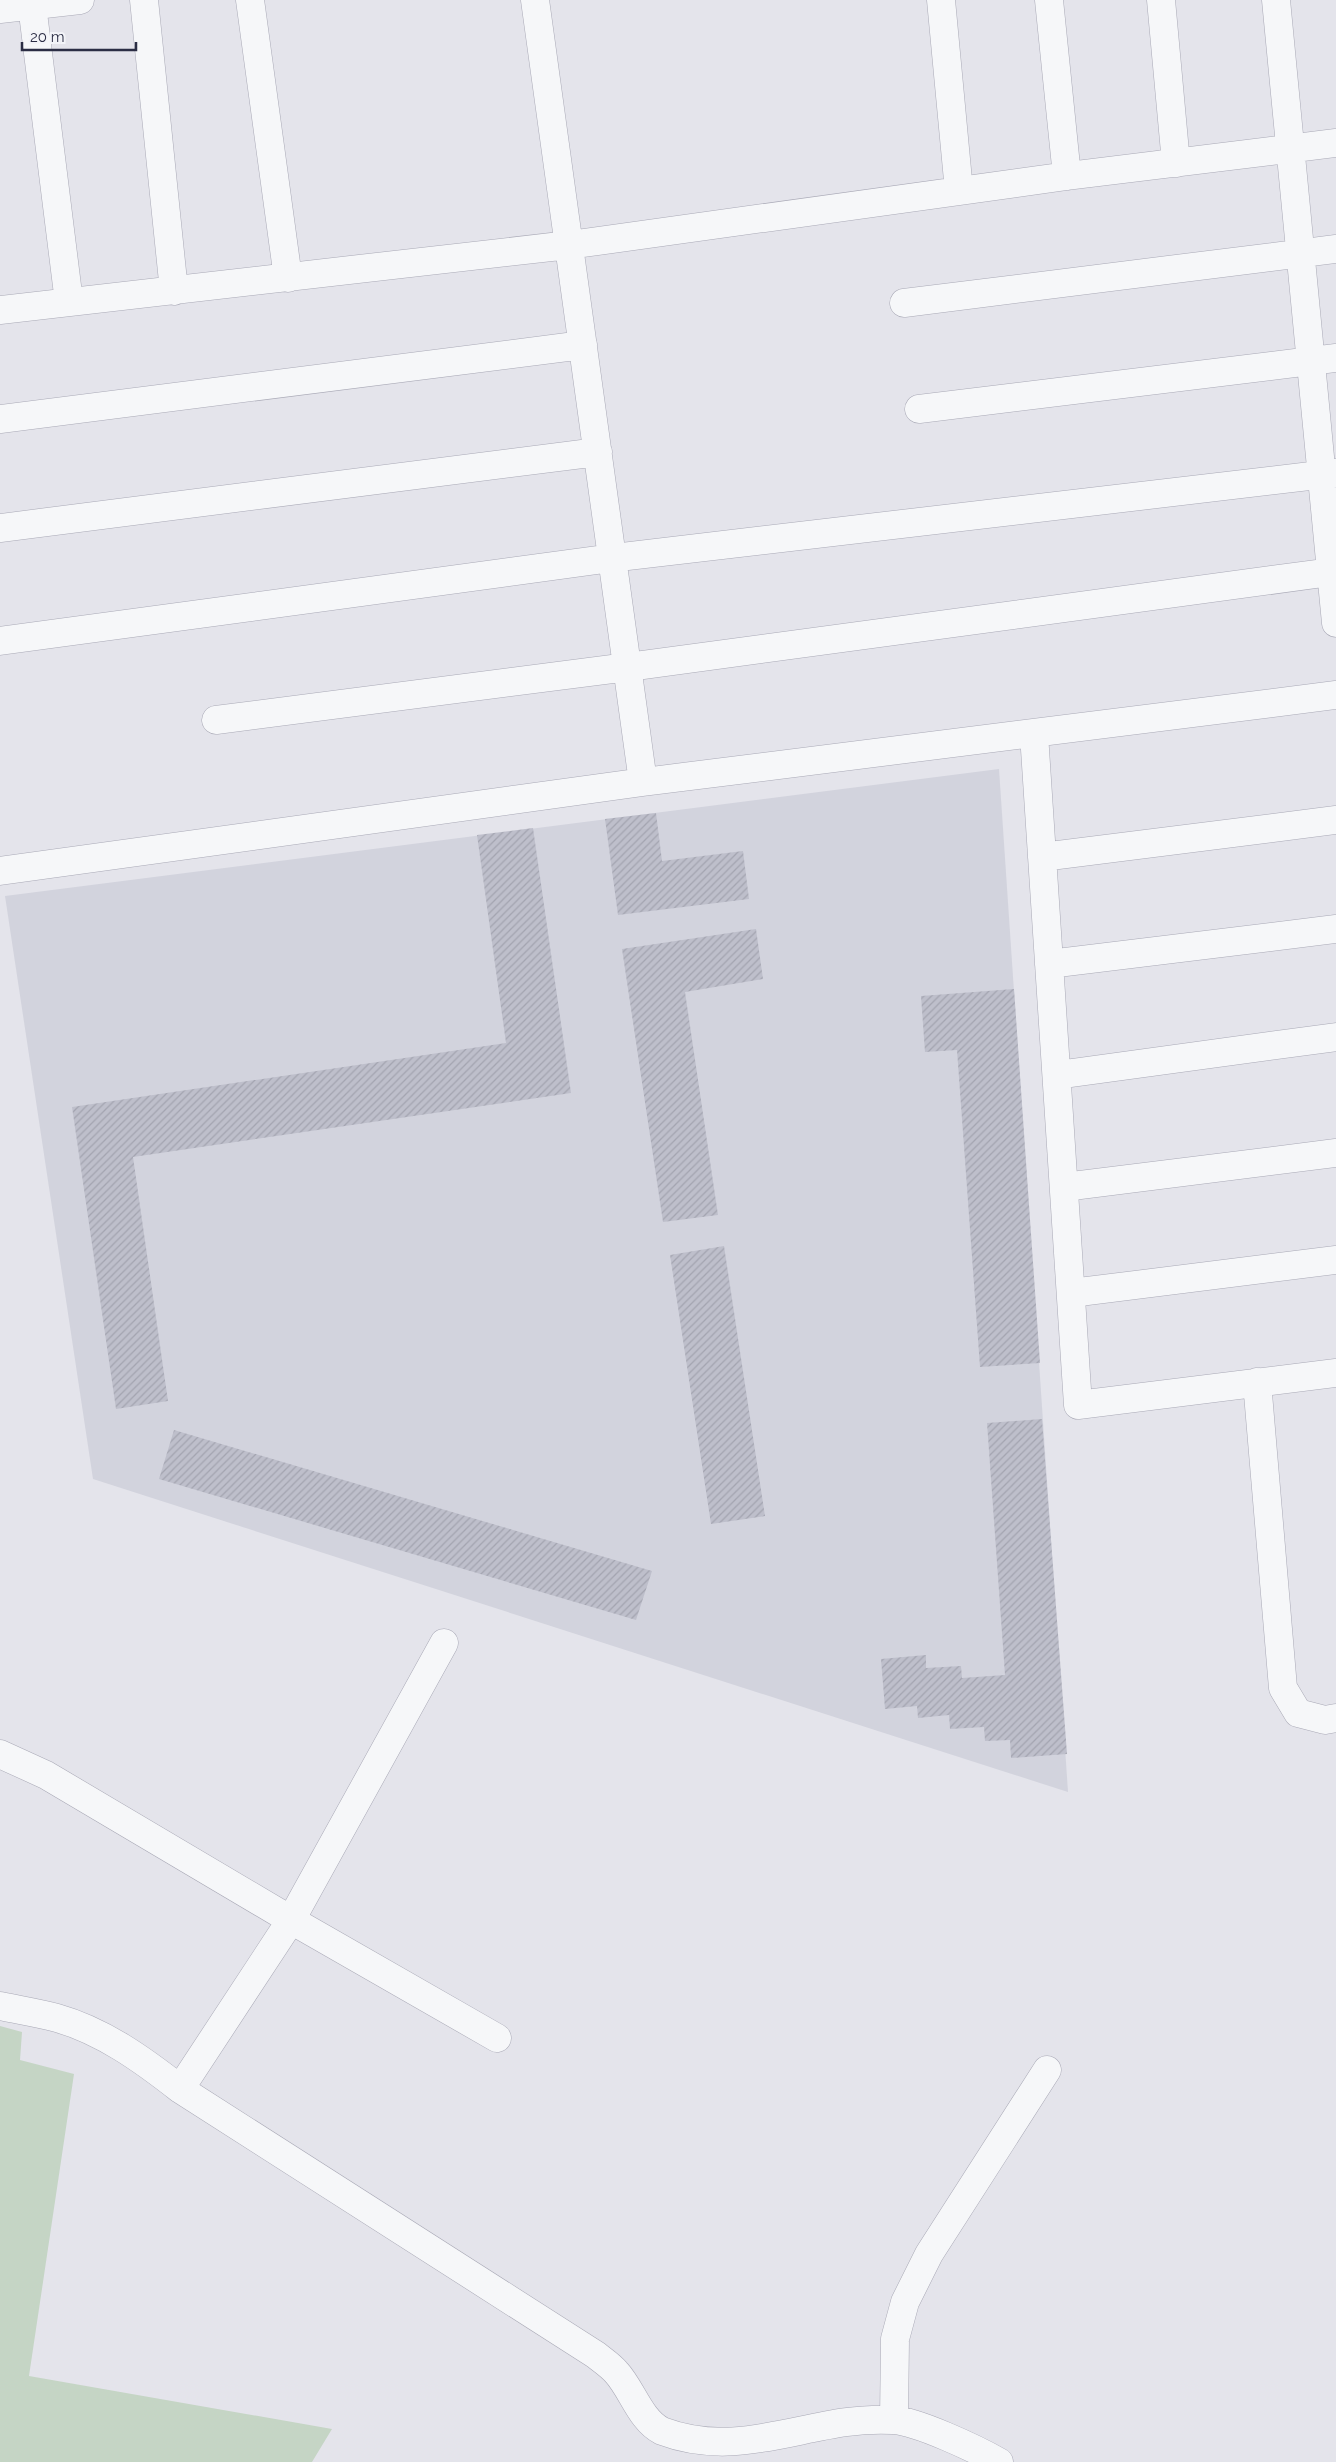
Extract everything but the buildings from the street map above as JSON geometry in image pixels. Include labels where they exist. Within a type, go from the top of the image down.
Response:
[{"type":"street","points":[[0,9],[80,0]]},
{"type":"street","points":[[144,0],[174,291]]},
{"type":"street","points":[[250,0],[288,278]]},
{"type":"street","points":[[535,0],[643,782]]},
{"type":"street","points":[[941,0],[959,191]]},
{"type":"street","points":[[1049,0],[1066,176]]},
{"type":"street","points":[[1161,0],[1176,163]]},
{"type":"street","points":[[1276,0],[1300,254],[1323,360],[1329,474],[1331,572],[1336,623]]},
{"type":"street","points":[[32,5],[69,302]]},
{"type":"street","points":[[0,310],[569,245],[1066,176],[1336,143]]},
{"type":"street","points":[[904,303],[1336,249]]},
{"type":"street","points":[[0,418],[583,345]]},
{"type":"street","points":[[918,409],[1323,360]]},
{"type":"street","points":[[0,528],[598,452]]},
{"type":"street","points":[[0,641],[612,558],[1329,474]]},
{"type":"street","points":[[216,720],[628,667],[1331,572]]},
{"type":"street","points":[[0,871],[643,782],[1336,695]]},
{"type":"street","points":[[1034,734],[1078,1405],[1336,1373]]},
{"type":"street","points":[[1042,857],[1336,820]]},
{"type":"street","points":[[1049,964],[1336,929]]},
{"type":"street","points":[[1057,1075],[1336,1037]]},
{"type":"street","points":[[1064,1188],[1336,1153]]},
{"type":"street","points":[[1071,1293],[1336,1260]]},
{"type":"street","points":[[1257,1382],[1283,1688],[1298,1713],[1325,1720],[1336,1718]]},
{"type":"street","points":[[180,2089],[291,1920],[444,1643]]},
{"type":"street","points":[[0,1754],[46,1775],[291,1920],[498,2038]]},
{"type":"street","points":[[0,2006],[58,2018],[96,2033],[143,2060],[180,2089],[596,2355],[616,2372],[644,2414],[660,2430],[684,2441],[718,2447],[755,2446],[852,2423],[894,2420],[930,2431],[998,2462]]},
{"type":"street","points":[[894,2420],[895,2339],[905,2302],[929,2254],[1047,2070]]},
{"type":"shaded area","points":[[999,769],[1068,1792],[93,1479],[5,896]]},
{"type":"green space","points":[[0,2026],[22,2032],[20,2060],[74,2074],[29,2376],[332,2429],[312,2462],[0,2462]]}]
